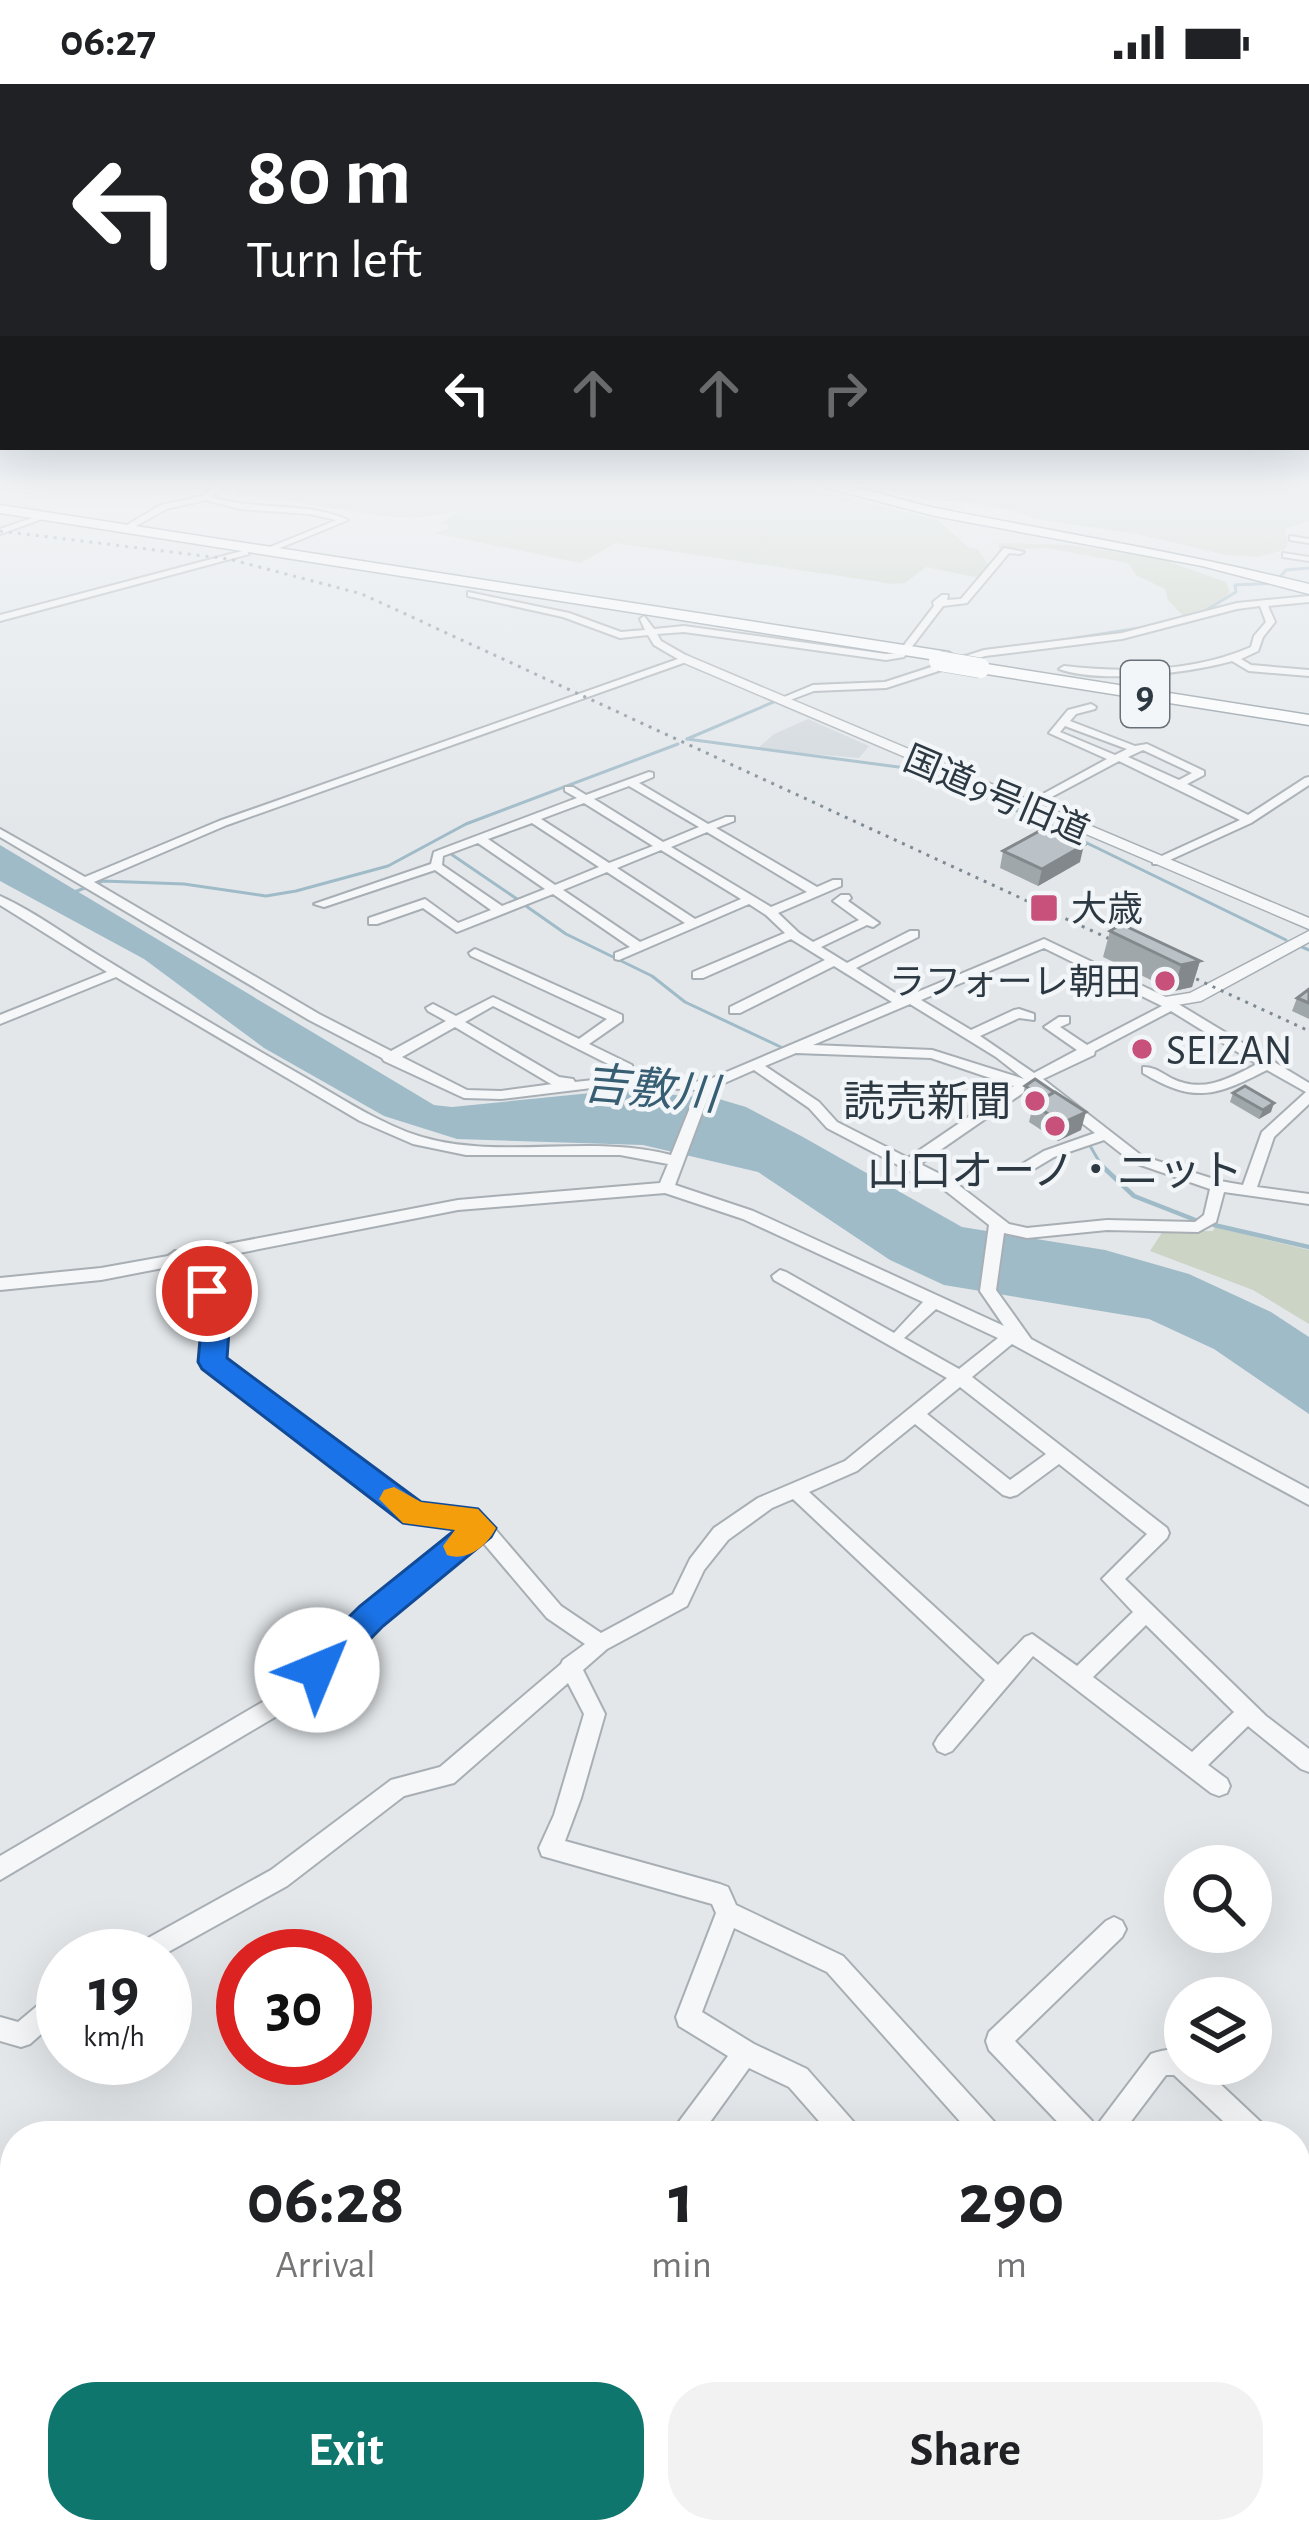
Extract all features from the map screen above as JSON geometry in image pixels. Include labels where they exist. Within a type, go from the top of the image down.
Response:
[{"type":"highway","name":"9","points":[[496,595],[1309,717]]},
{"type":"highway","name":"9","points":[[542,595],[903,653]]},
{"type":"highway","name":"9","points":[[984,666],[1062,672],[1309,717]]},
{"type":"street","points":[[0,618],[87,595]]},
{"type":"street","name":"国道9号旧道","points":[[490,595],[586,613],[1025,807],[1309,924]]},
{"type":"street","points":[[545,595],[629,608]]},
{"type":"street","points":[[636,635],[675,628],[886,657],[903,653],[941,600],[964,602],[970,595]]},
{"type":"street","points":[[782,700],[813,688],[886,685],[984,653],[1170,627],[1218,610],[1291,595]]},
{"type":"street","points":[[1064,644],[1062,672],[1113,676],[1236,660],[1255,649],[1271,622],[1263,604]]},
{"type":"street","points":[[644,619],[650,634]]},
{"type":"street","name":"国道9号旧道","points":[[650,634],[686,659]]},
{"type":"street","points":[[89,885],[224,823],[686,659]]},
{"type":"street","points":[[1236,660],[1249,668],[1309,673]]},
{"type":"street","points":[[1090,707],[1072,712],[1054,733],[1179,784],[1247,819]]},
{"type":"street","points":[[1067,723],[1135,749]]},
{"type":"street","points":[[1025,807],[1143,746],[1200,773],[1179,784]]},
{"type":"street","points":[[436,866],[438,854],[649,775]]},
{"type":"street","points":[[1157,862],[1247,819],[1309,780]]},
{"type":"street","points":[[630,782],[816,892]]},
{"type":"street","points":[[569,788],[770,912],[792,934],[840,965],[971,1035],[1137,1159],[1218,1186],[1309,1199]]},
{"type":"street","points":[[532,818],[693,923]]},
{"type":"street","points":[[374,921],[424,903],[457,928],[730,819]]},
{"type":"street","points":[[0,832],[388,1058],[464,1094],[634,1082],[704,1090],[1044,943],[1167,1005],[1309,1092],[1267,1135],[1248,1191]]},
{"type":"street","points":[[479,838],[639,947]]},
{"type":"street","points":[[320,904],[436,866]]},
{"type":"street","points":[[436,866],[501,910]]},
{"type":"street","points":[[770,912],[837,883]]},
{"type":"street","points":[[0,900],[116,973],[392,1132],[437,1146],[490,1152],[631,1152],[674,1161]]},
{"type":"street","points":[[620,956],[749,900]]},
{"type":"street","points":[[811,947],[871,921],[839,901]]},
{"type":"street","points":[[698,975],[792,934]]},
{"type":"street","points":[[735,1010],[914,934]]},
{"type":"street","points":[[910,1164],[1030,1082],[1167,1005],[1195,998],[1309,936]]},
{"type":"street","points":[[475,953],[617,1018],[583,1042]]},
{"type":"street","points":[[0,1020],[116,973]]},
{"type":"street","points":[[388,1058],[493,1001],[527,976]]},
{"type":"street","points":[[493,1001],[583,1042],[627,1068],[634,1082]]},
{"type":"street","points":[[433,1008],[449,1022],[556,1081],[586,1085]]},
{"type":"street","points":[[971,1035],[1019,1013],[1029,1017]]},
{"type":"street","points":[[1050,1027],[1089,1052]]},
{"type":"street","points":[[796,1049],[932,1054],[1030,1082]]},
{"type":"street","points":[[1148,1070],[1180,1091],[1216,1090],[1268,1064]]},
{"type":"street","points":[[755,1065],[814,1105],[832,1125],[960,1193],[998,1229],[1027,1234],[1107,1225],[1198,1227],[1211,1219],[1218,1186]]},
{"type":"street","points":[[667,1188],[704,1090]]},
{"type":"street","points":[[1024,1169],[1048,1154],[1102,1136]]},
{"type":"street","points":[[0,1283],[63,1280],[458,1205],[667,1188],[748,1215],[1017,1340],[1309,1498]]},
{"type":"street","points":[[998,1229],[988,1291],[1017,1340]]},
{"type":"street","points":[[175,1257],[207,1291],[216,1318],[212,1362],[414,1514],[467,1518],[554,1612],[600,1643]]},
{"type":"street","points":[[780,1276],[961,1378],[1160,1534],[1112,1579],[1248,1712],[1309,1762]]},
{"type":"street","points":[[902,1333],[934,1300]]},
{"type":"street","points":[[187,1929],[279,1878],[399,1787],[446,1776],[600,1643],[680,1600],[697,1565],[721,1534],[765,1504],[851,1466],[1017,1340]]},
{"type":"street","points":[[915,1414],[1010,1490],[1059,1454]]},
{"type":"street","points":[[796,1491],[998,1678]]},
{"type":"street","points":[[0,1869],[290,1697],[371,1616],[480,1528]]},
{"type":"street","points":[[1079,1677],[1146,1612]]},
{"type":"street","points":[[945,1744],[1032,1643],[1219,1786]]},
{"type":"street","points":[[570,1666],[595,1714],[582,1748],[572,1808],[550,1848],[720,1895],[728,1913],[835,1964],[976,2121]]},
{"type":"street","points":[[1192,1766],[1248,1712]]},
{"type":"street","points":[[728,1913],[688,2017],[745,2054],[798,2078],[836,2121]]},
{"type":"street","points":[[1080,2121],[998,2041],[1114,1929]]},
{"type":"street","points":[[0,2030],[21,2035],[36,2022]]},
{"type":"street","points":[[695,2121],[745,2054]]},
{"type":"street","points":[[1105,2121],[1160,2063],[1179,2062],[1241,2121]]},
{"type":"shaded area","points":[[808,719],[869,746],[859,758],[757,749],[774,734]]},
{"type":"green space","points":[[1167,595],[1228,595],[1186,619]]},
{"type":"green space","points":[[1215,1227],[1309,1250],[1309,1324],[1253,1290],[1150,1251],[1163,1231],[1213,1231]]},
{"type":"water","points":[[0,845],[434,1105],[621,1090],[719,1099],[746,1107],[803,1137],[962,1227],[1105,1250],[1189,1274],[1271,1312],[1309,1337],[1309,1414],[1214,1349],[1149,1319],[944,1285],[890,1260],[758,1172],[643,1145],[457,1139],[384,1116],[264,1048],[144,959],[0,881]]},
{"type":"building","points":[[1045,828],[1084,845],[1042,869],[1003,851]]},
{"type":"building","points":[[1121,924],[1200,961],[1181,965],[1110,931]]},
{"type":"building","points":[[1035,1079],[1054,1092],[1045,1098],[1025,1086]]},
{"type":"building","points":[[1245,1086],[1274,1103],[1263,1110],[1233,1093]]},
{"type":"building","points":[[1055,1092],[1086,1112],[1062,1123],[1033,1104]]},
{"type":"waterway","points":[[1203,612],[1232,595]]},
{"type":"waterway","points":[[961,656],[1146,627]]},
{"type":"waterway","points":[[905,676],[934,665]]},
{"type":"waterway","points":[[811,686],[687,739],[921,770],[1052,826],[1286,940]]},
{"type":"waterway","points":[[69,894],[103,881],[184,884],[266,896],[296,891],[388,866],[466,824],[678,744]]},
{"type":"waterway","points":[[448,852],[520,901]]},
{"type":"waterway","points":[[526,906],[566,934],[652,976],[685,1002],[785,1049]]},
{"type":"waterway","points":[[1302,947],[1309,950]]},
{"type":"waterway","points":[[794,1053],[829,1054]]},
{"type":"waterway","points":[[1089,1144],[1102,1166]]},
{"type":"waterway","points":[[1102,1166],[1134,1196],[1198,1221]]},
{"type":"waterway","points":[[1214,1225],[1309,1247]]},
{"type":"railway","points":[[364,595],[1309,1031]]},
{"type":"slow traffic","points":[[394,1499],[414,1514],[467,1518],[480,1528],[458,1546]]},
{"type":"place","name":"大歳","points":[[1044,908]]},
{"type":"place","name":"ラフォーレ朝田","points":[[1165,981]]},
{"type":"place","name":"SEIZAN","points":[[1142,1049]]},
{"type":"place","name":"読売新聞","points":[[1035,1101]]},
{"type":"place","name":"山口オーノ・ニット","points":[[1055,1126]]},
{"type":"route","points":[[207,1291],[216,1318],[212,1362],[414,1514],[467,1518],[480,1528],[371,1616],[317,1670]]},
{"type":"water label","name":"吉敷川","points":[[651,1088]]}]
